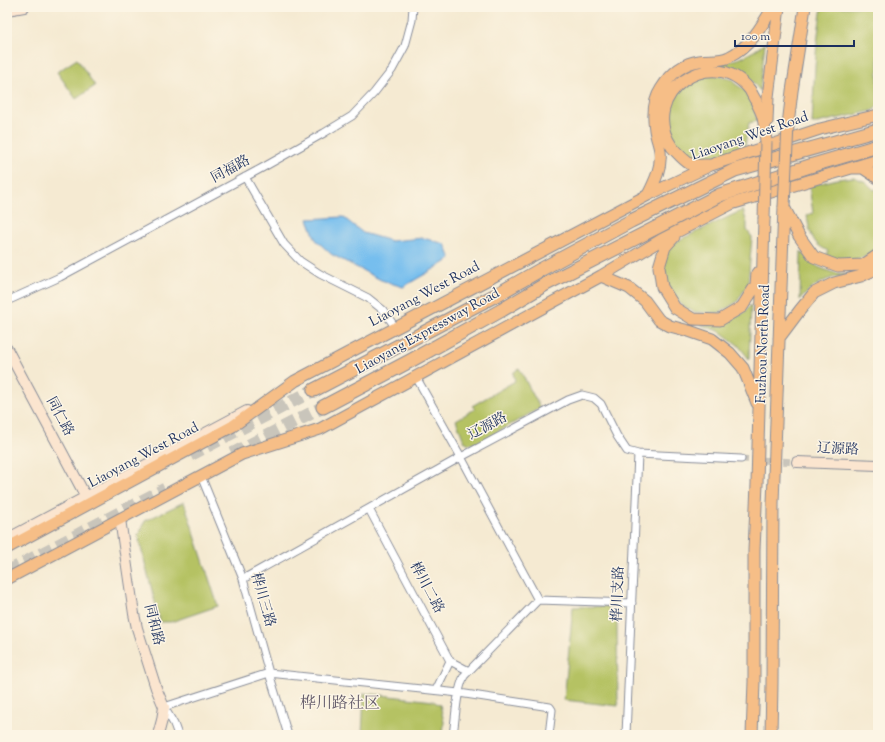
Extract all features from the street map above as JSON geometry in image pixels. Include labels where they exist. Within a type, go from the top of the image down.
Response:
[{"type":"highway","name":"Liaoyang West Road","points":[[540,270],[631,221],[736,170],[878,130]]},
{"type":"highway","name":"Liaoyang Expressway Road","points":[[323,407],[410,361],[546,284],[720,196],[813,165],[878,146]]},
{"type":"highway","name":"Liaoyang Expressway Road","points":[[314,390],[496,295],[540,270]]},
{"type":"main road","points":[[648,195],[659,169],[660,151],[654,120],[654,110],[660,90],[675,72],[683,67],[699,61],[728,58],[737,53],[747,44],[761,27],[773,7]]},
{"type":"main road","name":"Fuzhou North Road","points":[[752,735],[754,682],[754,550],[766,142],[768,97],[780,7]]},
{"type":"main road","name":"Fuzhou North Road","points":[[771,735],[773,503],[784,207],[788,125],[805,7]]},
{"type":"main road","points":[[711,165],[690,164],[676,152],[665,135],[662,121],[671,93],[686,78],[695,74],[713,71],[723,72],[742,83],[750,91],[763,116],[766,142]]},
{"type":"main road","name":"Liaoyang West Road","points":[[7,548],[84,502],[233,426],[295,381],[648,195],[711,165],[820,129],[878,115]]},
{"type":"main road","points":[[7,579],[242,454],[320,429],[601,276],[661,240],[731,204],[878,160]]},
{"type":"main road","points":[[849,168],[863,168],[878,178]]},
{"type":"main road","points":[[784,207],[799,236],[814,257],[838,266],[863,266],[878,255]]},
{"type":"main road","points":[[679,231],[664,247],[659,267],[662,287],[676,308],[693,319],[720,320],[742,307],[756,285],[764,219]]},
{"type":"main road","points":[[779,338],[814,293],[834,283],[861,276],[878,268]]},
{"type":"main road","points":[[601,276],[629,288],[645,301],[659,320],[670,326],[712,339],[730,353],[743,368],[759,407]]},
{"type":"street","points":[[7,10],[24,7]]},
{"type":"street","name":"同福路","points":[[7,302],[60,277],[245,177],[352,116],[374,93],[392,70],[405,46],[412,20],[413,7]]},
{"type":"street","points":[[245,177],[284,244],[300,261],[320,274],[368,298],[383,310],[393,324],[394,330]]},
{"type":"street","name":"同仁路","points":[[7,349],[84,502]]},
{"type":"street","points":[[416,377],[462,456],[538,600]]},
{"type":"street","name":"辽源路","points":[[243,579],[462,456],[568,400],[582,395],[594,398],[601,404],[617,436],[627,451],[638,454],[741,459]]},
{"type":"street","name":"桦川支路","points":[[626,735],[638,454]]},
{"type":"street","name":"辽源路","points":[[796,462],[878,465]]},
{"type":"street","name":"桦川三路","points":[[201,476],[243,579],[268,673],[288,735]]},
{"type":"street","points":[[7,539],[84,502]]},
{"type":"street","name":"桦川二路","points":[[369,509],[450,661]]},
{"type":"street","name":"同和路","points":[[120,519],[137,628],[156,688],[164,707]]},
{"type":"street","points":[[453,735],[459,693],[464,676],[538,600],[632,603]]},
{"type":"street","points":[[436,690],[450,661],[469,671]]},
{"type":"street","points":[[164,707],[268,673],[436,690],[550,707],[552,710],[549,735]]},
{"type":"street","points":[[158,735],[164,707]]},
{"type":"street","points":[[164,707],[174,724],[178,735]]},
{"type":"green space","points":[[822,7],[878,7],[878,106],[872,111],[812,124],[816,51]]},
{"type":"green space","points":[[765,43],[760,91],[742,73],[718,64],[741,58]]},
{"type":"green space","points":[[77,59],[95,86],[76,99],[57,72]]},
{"type":"green space","points":[[710,74],[734,80],[734,83],[746,91],[753,102],[757,121],[749,123],[745,145],[706,161],[698,161],[689,158],[678,148],[670,136],[667,111],[679,88]]},
{"type":"green space","points":[[854,177],[866,182],[874,190],[878,188],[878,249],[865,257],[854,260],[844,260],[826,255],[828,251],[818,245],[811,234],[807,215],[813,213],[809,186],[837,179]]},
{"type":"green space","points":[[743,210],[747,223],[747,230],[752,237],[748,284],[737,302],[719,313],[694,312],[680,304],[668,286],[664,267],[667,250],[677,241]]},
{"type":"green space","points":[[801,251],[818,267],[831,272],[847,275],[832,278],[820,283],[800,300]]},
{"type":"green space","points":[[751,305],[749,359],[738,345],[719,331],[701,325],[723,323],[742,314]]},
{"type":"green space","points":[[519,368],[540,408],[478,443],[469,444],[464,441],[456,420],[475,409],[472,406],[515,381],[513,373]]},
{"type":"green space","points":[[184,502],[218,606],[171,622],[160,622],[138,536],[145,521]]},
{"type":"green space","points":[[607,606],[617,620],[618,706],[564,700],[573,607]]},
{"type":"green space","points":[[364,693],[433,701],[440,705],[444,722],[443,735],[362,735]]},
{"type":"water","points":[[343,217],[363,233],[391,241],[423,238],[445,244],[451,259],[403,287],[381,280],[331,254],[316,240],[308,219]]},
{"type":"tunnel","points":[[190,455],[314,390]]},
{"type":"tunnel","points":[[232,454],[323,407]]},
{"type":"tunnel","points":[[741,459],[797,462]]},
{"type":"tunnel","points":[[7,572],[165,489]]},
{"type":"district","name":"桦川路社区","points":[[340,704]]}]
